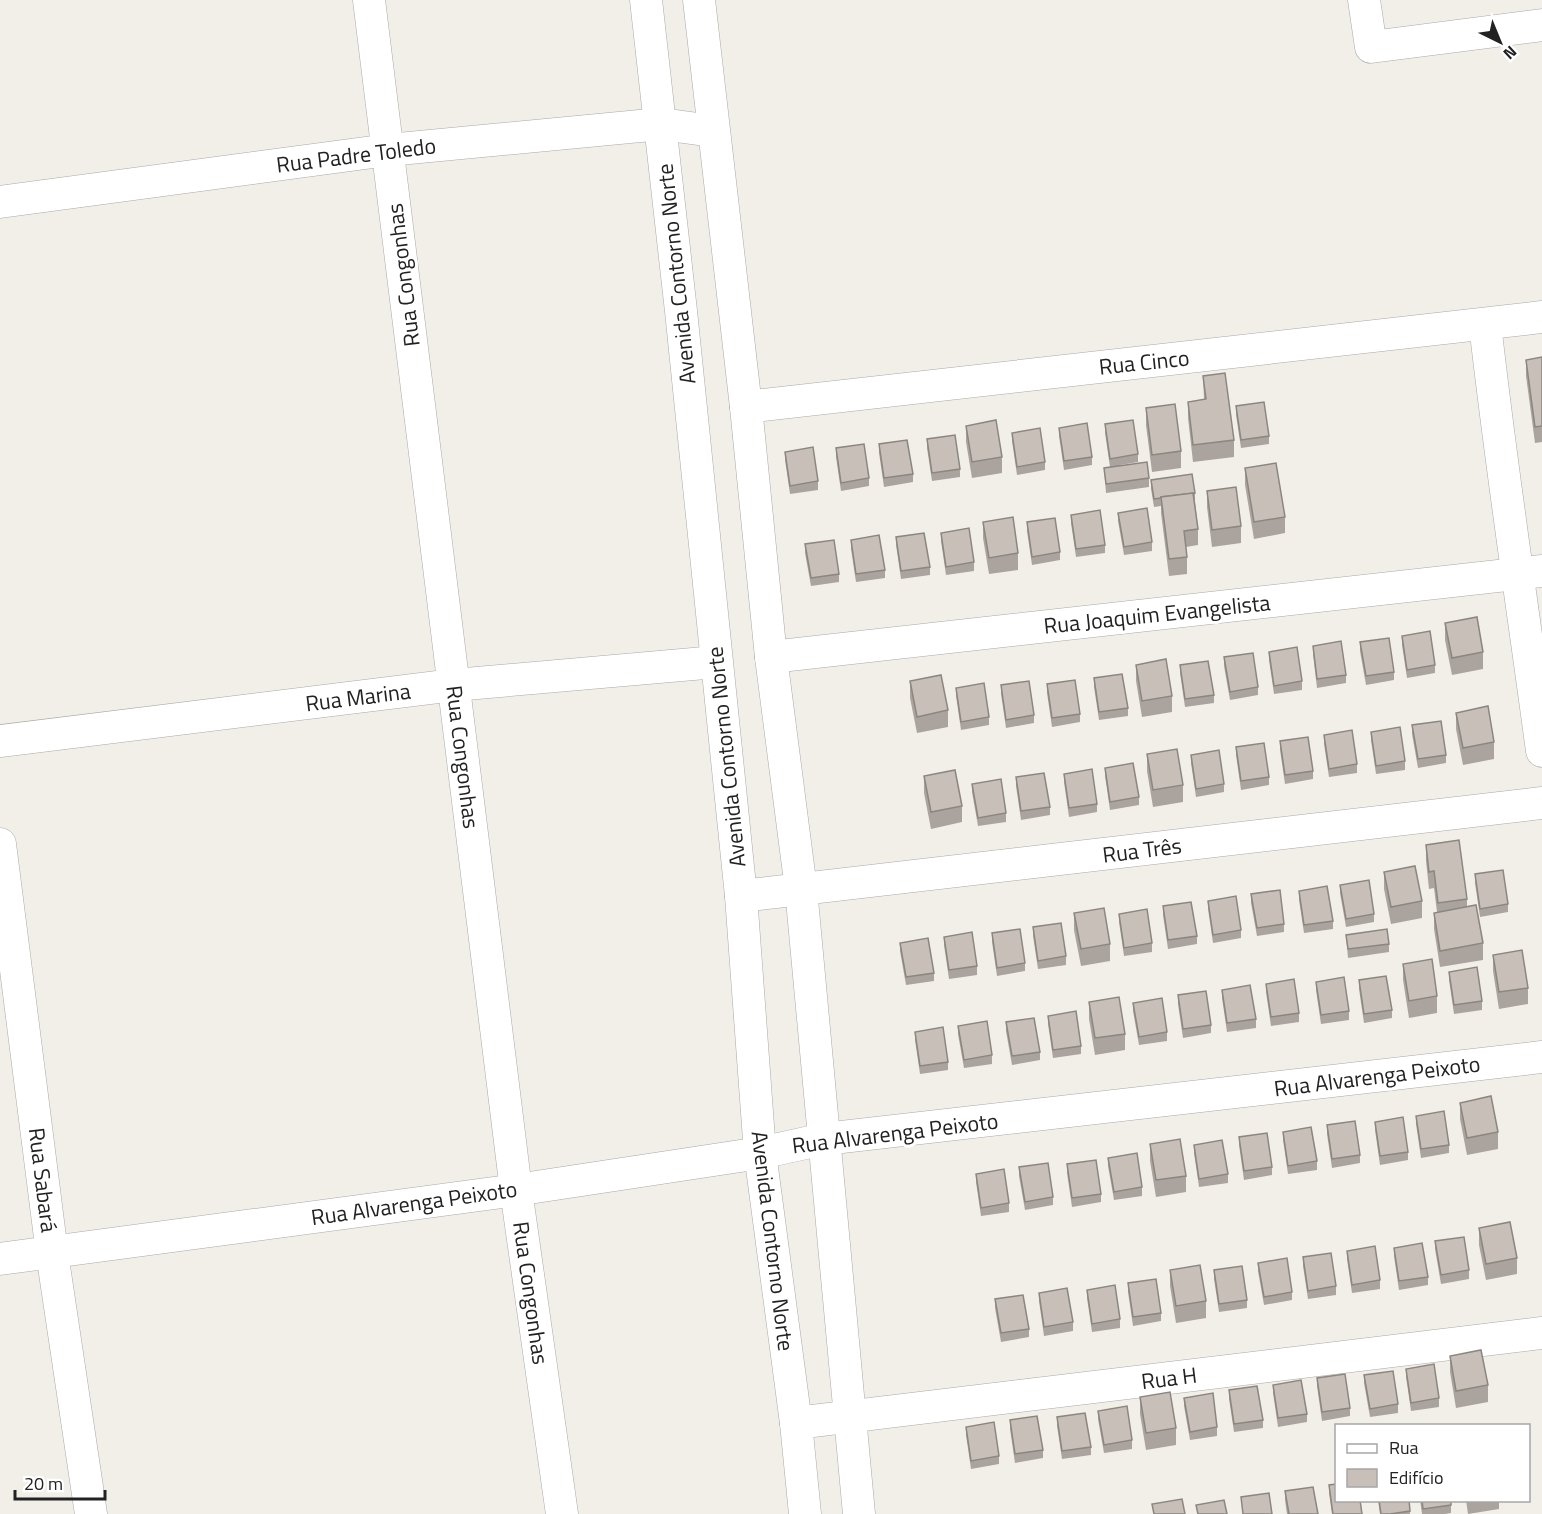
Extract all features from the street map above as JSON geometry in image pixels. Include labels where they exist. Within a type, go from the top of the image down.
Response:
[{"type":"street","name":"Rua Congonhas","points":[[369,0],[516,1190],[562,1514]]},
{"type":"street","name":"Avenida Contorno Norte","points":[[646,0],[661,124],[741,896],[760,1152],[796,1423],[805,1514]]},
{"type":"street","points":[[699,0],[746,407],[771,657],[801,889],[859,1514]]},
{"type":"street","points":[[1364,0],[1371,47],[1542,25]]},
{"type":"street","name":"Rua Padre Toledo","points":[[0,202],[388,150],[661,124],[713,131]]},
{"type":"street","name":"Rua Cinco","points":[[746,407],[1542,316]]},
{"type":"street","points":[[1485,324],[1499,447],[1530,573],[1542,751]]},
{"type":"street","name":"Rua Joaquim Evangelista","points":[[771,657],[1530,573]]},
{"type":"street","name":"Rua Marina","points":[[0,741],[454,685],[716,662]]},
{"type":"street","name":"Rua Três","points":[[741,896],[1542,803]]},
{"type":"street","name":"Rua Sabará","points":[[0,844],[52,1253],[91,1514]]},
{"type":"street","name":"Rua Alvarenga Peixoto","points":[[0,1259],[516,1190],[760,1152],[824,1139],[1542,1057]]},
{"type":"street","name":"Rua H","points":[[796,1423],[1542,1333]]},
{"type":"building","points":[[1542,357],[1542,426],[1535,427],[1526,360]]},
{"type":"building","points":[[1225,373],[1234,440],[1193,445],[1188,402],[1206,399],[1203,376]]},
{"type":"building","points":[[1264,402],[1269,436],[1241,440],[1236,406]]},
{"type":"building","points":[[1175,404],[1181,451],[1152,455],[1146,408]]},
{"type":"building","points":[[996,420],[1002,457],[972,462],[966,426]]},
{"type":"building","points":[[1133,420],[1138,454],[1110,459],[1105,424]]},
{"type":"building","points":[[1087,423],[1092,457],[1064,461],[1059,428]]},
{"type":"building","points":[[1040,428],[1045,462],[1017,467],[1012,433]]},
{"type":"building","points":[[955,435],[960,469],[932,473],[927,439]]},
{"type":"building","points":[[907,440],[913,474],[884,478],[879,444]]},
{"type":"building","points":[[864,444],[869,478],[841,483],[836,448]]},
{"type":"building","points":[[813,447],[818,481],[790,486],[785,452]]},
{"type":"building","points":[[1147,462],[1149,478],[1106,484],[1104,468]]},
{"type":"building","points":[[1276,463],[1285,517],[1254,522],[1245,468]]},
{"type":"building","points":[[1192,474],[1195,493],[1154,499],[1151,480]]},
{"type":"building","points":[[1236,487],[1241,526],[1212,530],[1207,491]]},
{"type":"building","points":[[1193,493],[1198,529],[1184,531],[1187,557],[1169,559],[1161,497]]},
{"type":"building","points":[[1147,508],[1152,542],[1124,547],[1118,513]]},
{"type":"building","points":[[1100,510],[1105,545],[1076,549],[1071,515]]},
{"type":"building","points":[[1013,517],[1018,553],[989,558],[983,522]]},
{"type":"building","points":[[1055,518],[1060,552],[1032,557],[1027,522]]},
{"type":"building","points":[[969,528],[974,562],[946,567],[941,533]]},
{"type":"building","points":[[924,533],[930,567],[901,571],[896,537]]},
{"type":"building","points":[[879,535],[885,570],[856,574],[851,540]]},
{"type":"building","points":[[834,540],[839,574],[811,578],[805,544]]},
{"type":"building","points":[[1477,617],[1483,652],[1452,658],[1445,623]]},
{"type":"building","points":[[1430,631],[1435,665],[1407,670],[1402,636]]},
{"type":"building","points":[[1389,638],[1394,672],[1366,676],[1360,642]]},
{"type":"building","points":[[1341,641],[1346,675],[1317,679],[1313,646]]},
{"type":"building","points":[[1297,647],[1302,681],[1274,686],[1269,652]]},
{"type":"building","points":[[1253,653],[1258,687],[1230,692],[1224,657]]},
{"type":"building","points":[[1166,659],[1172,696],[1142,701],[1136,665]]},
{"type":"building","points":[[1208,661],[1214,695],[1185,699],[1180,665]]},
{"type":"building","points":[[1122,674],[1128,708],[1099,712],[1094,678]]},
{"type":"building","points":[[941,675],[948,710],[917,717],[910,681]]},
{"type":"building","points":[[1075,680],[1080,714],[1052,718],[1047,684]]},
{"type":"building","points":[[1029,681],[1034,715],[1006,720],[1001,685]]},
{"type":"building","points":[[984,683],[989,717],[961,722],[956,688]]},
{"type":"building","points":[[1488,706],[1494,742],[1463,748],[1456,713]]},
{"type":"building","points":[[1441,721],[1446,755],[1418,759],[1412,725]]},
{"type":"building","points":[[1400,727],[1405,761],[1376,766],[1371,732]]},
{"type":"building","points":[[1352,730],[1357,764],[1329,769],[1324,735]]},
{"type":"building","points":[[1308,737],[1313,771],[1285,775],[1280,741]]},
{"type":"building","points":[[1264,743],[1269,777],[1241,781],[1236,747]]},
{"type":"building","points":[[1177,749],[1183,785],[1153,790],[1147,754]]},
{"type":"building","points":[[1219,750],[1224,784],[1196,789],[1191,755]]},
{"type":"building","points":[[1133,763],[1139,797],[1110,802],[1105,768]]},
{"type":"building","points":[[1092,769],[1097,804],[1069,808],[1064,774]]},
{"type":"building","points":[[955,770],[962,806],[931,812],[924,776]]},
{"type":"building","points":[[1044,773],[1050,807],[1021,811],[1016,777]]},
{"type":"building","points":[[1001,779],[1006,813],[978,818],[972,784]]},
{"type":"building","points":[[1459,840],[1467,899],[1438,903],[1434,871],[1429,872],[1426,845]]},
{"type":"building","points":[[1415,866],[1422,901],[1391,907],[1384,872]]},
{"type":"building","points":[[1503,870],[1508,904],[1480,909],[1475,874]]},
{"type":"building","points":[[1369,880],[1374,914],[1346,919],[1340,885]]},
{"type":"building","points":[[1327,886],[1333,921],[1304,925],[1299,891]]},
{"type":"building","points":[[1280,890],[1284,924],[1257,928],[1251,894]]},
{"type":"building","points":[[1236,896],[1241,930],[1213,935],[1208,901]]},
{"type":"building","points":[[1191,902],[1197,936],[1168,940],[1163,906]]},
{"type":"building","points":[[1476,905],[1483,943],[1440,951],[1434,913]]},
{"type":"building","points":[[1104,908],[1110,944],[1081,949],[1074,913]]},
{"type":"building","points":[[1147,909],[1152,943],[1124,948],[1119,914]]},
{"type":"building","points":[[1061,923],[1066,956],[1038,961],[1033,927]]},
{"type":"building","points":[[1020,929],[1025,963],[997,968],[992,933]]},
{"type":"building","points":[[1387,929],[1389,944],[1348,949],[1346,935]]},
{"type":"building","points":[[972,932],[977,966],[949,970],[944,937]]},
{"type":"building","points":[[928,938],[934,973],[906,977],[900,943]]},
{"type":"building","points":[[1522,950],[1528,988],[1499,992],[1493,955]]},
{"type":"building","points":[[1432,959],[1437,996],[1409,1001],[1403,964]]},
{"type":"building","points":[[1477,967],[1482,1001],[1454,1005],[1449,972]]},
{"type":"building","points":[[1386,976],[1392,1010],[1364,1014],[1359,980]]},
{"type":"building","points":[[1344,977],[1349,1011],[1321,1015],[1316,982]]},
{"type":"building","points":[[1294,979],[1299,1013],[1271,1017],[1266,984]]},
{"type":"building","points":[[1250,985],[1256,1019],[1227,1023],[1222,990]]},
{"type":"building","points":[[1206,991],[1211,1025],[1183,1029],[1178,995]]},
{"type":"building","points":[[1119,997],[1125,1034],[1095,1038],[1089,1002]]},
{"type":"building","points":[[1162,998],[1167,1032],[1139,1037],[1133,1003]]},
{"type":"building","points":[[1076,1011],[1081,1046],[1053,1050],[1048,1016]]},
{"type":"building","points":[[1034,1018],[1040,1052],[1012,1056],[1006,1022]]},
{"type":"building","points":[[987,1021],[992,1055],[964,1060],[958,1026]]},
{"type":"building","points":[[943,1027],[948,1062],[920,1066],[915,1032]]},
{"type":"building","points":[[1491,1096],[1498,1132],[1467,1138],[1460,1103]]},
{"type":"building","points":[[1444,1111],[1449,1145],[1421,1149],[1416,1116]]},
{"type":"building","points":[[1403,1117],[1408,1152],[1380,1156],[1375,1122]]},
{"type":"building","points":[[1355,1121],[1360,1155],[1332,1159],[1327,1125]]},
{"type":"building","points":[[1311,1127],[1317,1161],[1288,1166],[1283,1132]]},
{"type":"building","points":[[1267,1133],[1272,1167],[1244,1171],[1239,1137]]},
{"type":"building","points":[[1180,1139],[1186,1176],[1156,1180],[1150,1144]]},
{"type":"building","points":[[1222,1140],[1228,1174],[1199,1179],[1194,1145]]},
{"type":"building","points":[[1137,1153],[1142,1187],[1114,1192],[1108,1158]]},
{"type":"building","points":[[1096,1160],[1101,1194],[1072,1198],[1067,1164]]},
{"type":"building","points":[[1048,1163],[1053,1197],[1025,1202],[1019,1167]]},
{"type":"building","points":[[1004,1169],[1009,1203],[981,1208],[976,1174]]},
{"type":"building","points":[[1510,1222],[1517,1258],[1486,1264],[1479,1228]]},
{"type":"building","points":[[1464,1237],[1469,1270],[1441,1275],[1435,1241]]},
{"type":"building","points":[[1422,1243],[1428,1277],[1399,1281],[1394,1248]]},
{"type":"building","points":[[1375,1246],[1380,1280],[1352,1285],[1347,1251]]},
{"type":"building","points":[[1331,1253],[1336,1286],[1308,1291],[1303,1257]]},
{"type":"building","points":[[1287,1258],[1292,1292],[1264,1297],[1258,1263]]},
{"type":"building","points":[[1200,1265],[1206,1301],[1176,1306],[1170,1270]]},
{"type":"building","points":[[1242,1266],[1247,1300],[1219,1304],[1214,1270]]},
{"type":"building","points":[[1156,1279],[1161,1313],[1133,1317],[1128,1283]]},
{"type":"building","points":[[1115,1285],[1120,1319],[1092,1324],[1087,1290]]},
{"type":"building","points":[[1067,1288],[1073,1322],[1044,1327],[1039,1293]]},
{"type":"building","points":[[1023,1295],[1029,1329],[1001,1333],[995,1299]]},
{"type":"building","points":[[1481,1350],[1488,1385],[1456,1391],[1450,1356]]},
{"type":"building","points":[[1434,1364],[1439,1398],[1411,1403],[1406,1369]]},
{"type":"building","points":[[1393,1371],[1398,1404],[1370,1409],[1364,1375]]},
{"type":"building","points":[[1345,1374],[1350,1408],[1322,1412],[1317,1378]]},
{"type":"building","points":[[1301,1380],[1307,1414],[1278,1418],[1273,1385]]},
{"type":"building","points":[[1257,1386],[1263,1420],[1234,1424],[1229,1390]]},
{"type":"building","points":[[1170,1392],[1176,1428],[1146,1433],[1140,1397]]},
{"type":"building","points":[[1213,1393],[1217,1427],[1190,1432],[1184,1398]]},
{"type":"building","points":[[1127,1406],[1132,1440],[1104,1445],[1098,1411]]},
{"type":"building","points":[[1085,1413],[1091,1447],[1062,1451],[1057,1417]]},
{"type":"building","points":[[1037,1416],[1043,1450],[1015,1454],[1010,1420]]},
{"type":"building","points":[[994,1422],[999,1456],[971,1461],[966,1427]]},
{"type":"building","points":[[1335,1484],[1335,1502],[1360,1502],[1362,1514],[1333,1514],[1329,1485]]},
{"type":"building","points":[[1313,1487],[1318,1514],[1289,1514],[1285,1491]]},
{"type":"building","points":[[1269,1493],[1272,1514],[1243,1514],[1241,1497]]},
{"type":"building","points":[[1182,1499],[1185,1514],[1154,1514],[1152,1504]]},
{"type":"building","points":[[1224,1500],[1227,1514],[1198,1514],[1196,1505]]},
{"type":"building","points":[[1379,1502],[1409,1502],[1410,1511],[1381,1514]]},
{"type":"building","points":[[1422,1502],[1451,1502],[1451,1505],[1423,1509]]}]
